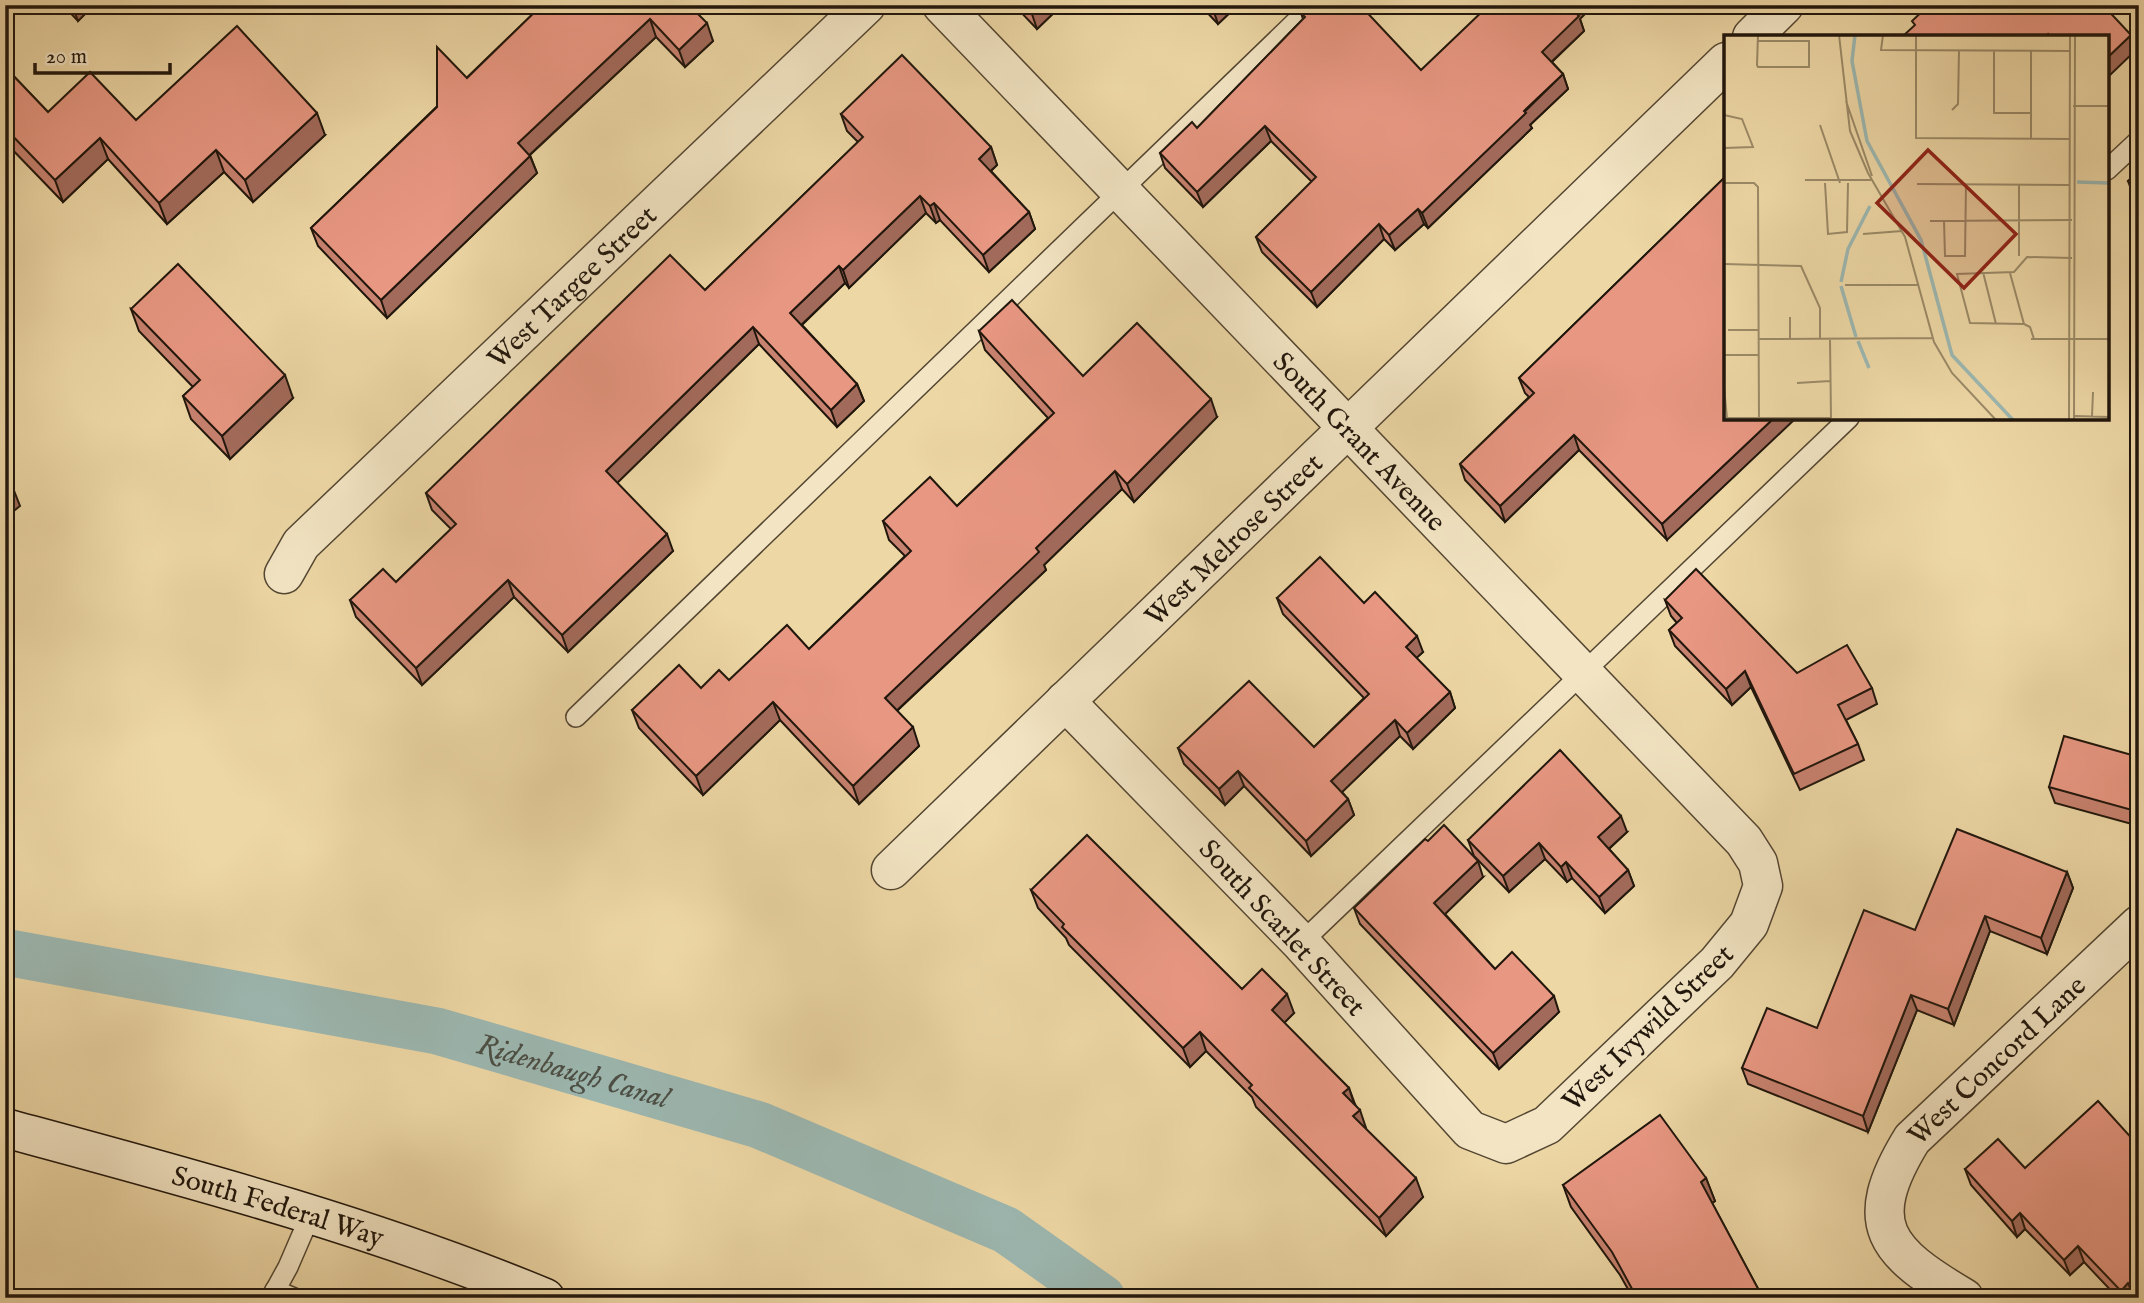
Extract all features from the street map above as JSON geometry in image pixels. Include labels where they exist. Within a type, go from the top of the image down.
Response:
[{"type":"street","name":"West Targee Street","points":[[284,574],[301,544],[866,5]]},
{"type":"street","name":"South Grant Avenue","points":[[942,5],[1744,841],[1758,863],[1763,886]]},
{"type":"street","points":[[1754,35],[1784,5]]},
{"type":"street","name":"West Melrose Street","points":[[891,870],[1724,64]]},
{"type":"street","name":"South Scarlet Street","points":[[1065,701],[1301,943],[1470,1130],[1506,1144]]},
{"type":"street","name":"West Ivywild Street","points":[[1506,1144],[1547,1125],[1717,963],[1749,924],[1763,886]]},
{"type":"street","name":"West Concord Lane","points":[[1964,1298],[1922,1273],[1895,1246],[1883,1213],[1892,1173],[1912,1139],[2139,925]]},
{"type":"street","name":"South Federal Way","points":[[5,1128],[188,1177],[485,1273],[545,1298]]},
{"type":"lane","points":[[576,717],[1313,5]]},
{"type":"lane","points":[[2109,168],[2139,140]]},
{"type":"lane","points":[[1301,943],[1847,420]]},
{"type":"lane","points":[[294,1298],[273,1294],[310,1216]]},
{"type":"building","points":[[542,5],[689,5],[707,23],[679,50],[650,19],[518,143],[530,156],[381,300],[311,228],[437,107],[437,47],[467,78]]},
{"type":"building","points":[[1023,5],[1041,5],[1032,14]]},
{"type":"building","points":[[1309,5],[1360,5],[1421,70],[1489,5],[1573,5],[1571,8],[1579,16],[1542,52],[1563,74],[1524,111],[1526,113],[1422,213],[1418,209],[1389,235],[1379,224],[1311,292],[1256,237],[1316,177],[1265,126],[1197,192],[1160,153],[1192,122],[1197,128],[1305,17],[1301,13]]},
{"type":"building","points":[[1929,5],[2103,5],[2131,35],[2109,56],[2109,35],[1904,35],[1915,25],[1912,21]]},
{"type":"building","points":[[237,26],[317,113],[245,180],[216,150],[159,203],[100,138],[55,180],[5,128],[5,67],[48,112],[90,72],[136,120]]},
{"type":"building","points":[[902,55],[991,147],[979,159],[1029,212],[983,255],[934,203],[930,206],[920,196],[843,270],[839,266],[790,313],[857,384],[831,410],[753,327],[606,471],[667,534],[562,635],[508,580],[416,668],[350,600],[383,569],[396,582],[456,524],[426,493],[670,255],[705,290],[863,137],[841,114]]},
{"type":"building","points":[[2139,171],[2139,192],[2128,181]]},
{"type":"building","points":[[1724,178],[1724,420],[1772,420],[1662,524],[1574,435],[1500,506],[1460,464],[1534,393],[1519,378]]},
{"type":"building","points":[[178,264],[285,375],[222,436],[183,396],[200,380],[131,309]]},
{"type":"building","points":[[1012,300],[1083,376],[1137,323],[1211,399],[1127,484],[1115,471],[1036,548],[1039,552],[885,698],[913,727],[853,786],[773,702],[696,776],[632,710],[679,665],[701,688],[719,670],[729,680],[787,625],[809,649],[911,551],[883,521],[930,477],[957,506],[1054,413],[979,331]]},
{"type":"building","points":[[5,476],[11,483],[5,488]]},
{"type":"building","points":[[1320,557],[1364,603],[1375,592],[1417,636],[1406,647],[1450,692],[1407,733],[1395,720],[1331,781],[1348,799],[1306,841],[1238,771],[1219,789],[1178,748],[1249,681],[1314,747],[1369,694],[1277,598]]},
{"type":"building","points":[[1696,569],[1797,673],[1847,645],[1872,688],[1838,705],[1858,744],[1794,774],[1745,671],[1726,689],[1669,630],[1682,618],[1665,600]]},
{"type":"building","points":[[2064,736],[2139,757],[2139,812],[2049,787]]},
{"type":"building","points":[[1560,750],[1621,816],[1598,837],[1628,870],[1599,897],[1566,862],[1561,867],[1539,843],[1503,876],[1468,840]]},
{"type":"building","points":[[1444,825],[1478,861],[1434,903],[1495,969],[1512,952],[1554,996],[1493,1053],[1354,908],[1425,839],[1428,841]]},
{"type":"building","points":[[1957,829],[2067,872],[2041,938],[1985,916],[1948,1009],[1911,995],[1863,1116],[1742,1068],[1767,1008],[1817,1028],[1864,910],[1915,930]]},
{"type":"building","points":[[1087,835],[1242,989],[1262,969],[1287,994],[1272,1010],[1349,1088],[1343,1093],[1360,1110],[1353,1116],[1416,1178],[1379,1218],[1249,1088],[1252,1085],[1200,1032],[1183,1048],[1062,927],[1064,924],[1031,890]]},
{"type":"building","points":[[2098,1101],[2135,1142],[2139,1139],[2139,1294],[2128,1283],[2121,1291],[2078,1246],[2064,1260],[2020,1213],[2012,1221],[1965,1169],[1998,1139],[2025,1168]]},
{"type":"building","points":[[1660,1115],[1706,1178],[1701,1182],[1763,1298],[1637,1298],[1612,1252],[1563,1185]]},
{"type":"waterway","name":"Ridenbaugh Canal","points":[[5,952],[437,1031],[759,1125],[1006,1230],[1102,1298]]}]
